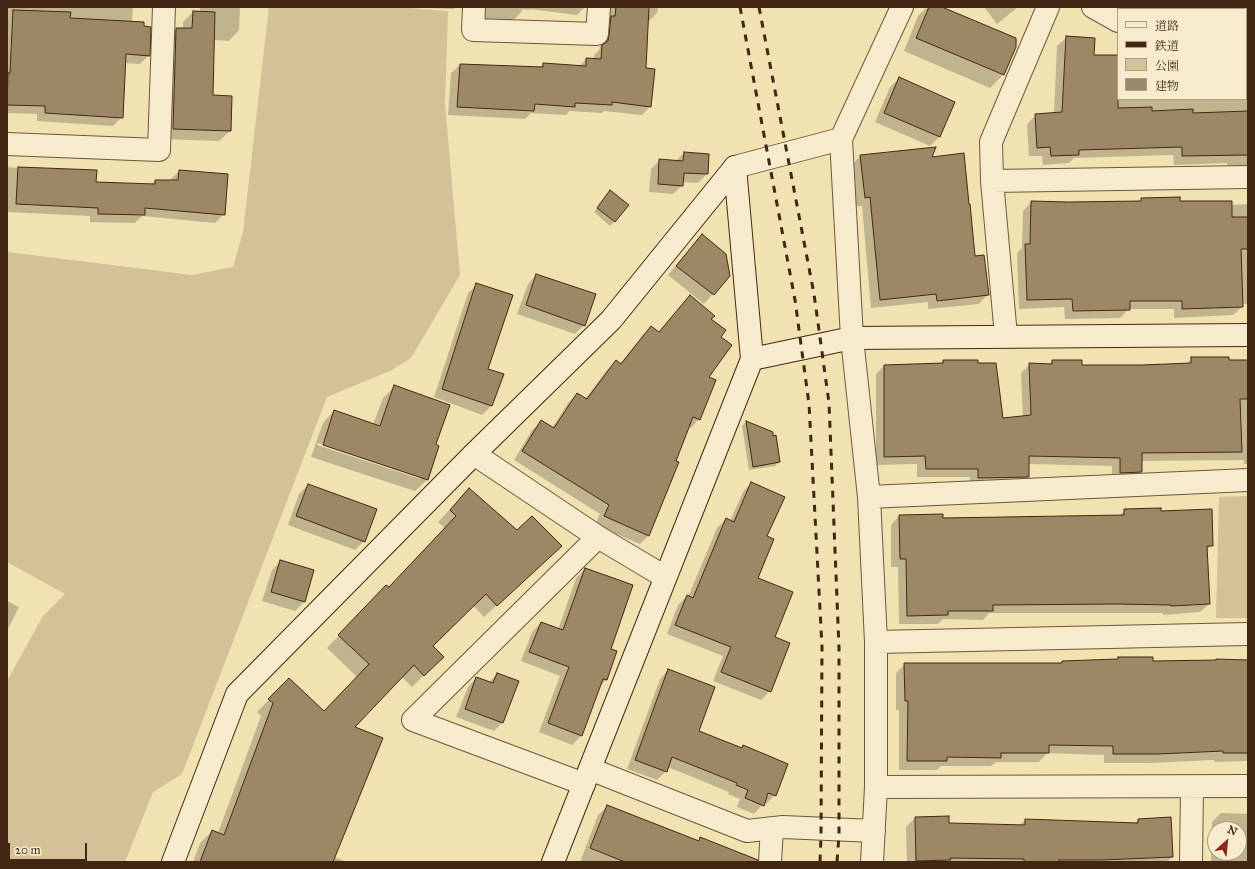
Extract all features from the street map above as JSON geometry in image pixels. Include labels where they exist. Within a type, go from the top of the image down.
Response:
[{"type":"street","points":[[7,144],[159,150],[164,7]]},
{"type":"street","points":[[474,7],[473,30],[598,34],[599,7]]},
{"type":"street","points":[[872,862],[876,787],[876,642],[869,497],[852,338],[841,139],[902,7]]},
{"type":"street","points":[[1006,336],[992,181],[991,142],[1048,7]]},
{"type":"street","points":[[1093,7],[1117,20]]},
{"type":"street","points":[[173,862],[237,694],[474,454],[611,320],[735,166],[841,139]]},
{"type":"street","points":[[553,862],[752,359],[735,166]]},
{"type":"street","points":[[992,181],[1248,177]]},
{"type":"street","points":[[752,359],[852,338],[1248,335]]},
{"type":"street","points":[[474,454],[598,537],[665,577]]},
{"type":"street","points":[[869,497],[1248,480]]},
{"type":"street","points":[[598,537],[413,720],[747,831],[783,827],[874,831]]},
{"type":"street","points":[[876,642],[1248,634]]},
{"type":"street","points":[[876,787],[1248,786]]},
{"type":"street","points":[[1191,862],[1192,787]]},
{"type":"street","points":[[770,862],[772,828]]},
{"type":"green space","points":[[269,7],[396,7],[448,11],[445,104],[460,275],[411,358],[390,371],[327,397],[182,774],[153,792],[125,862],[7,862],[7,681],[43,616],[65,594],[7,562],[7,252],[192,275],[233,267],[243,232]]},
{"type":"green space","points":[[1248,496],[1248,618],[1216,618],[1219,497]]},
{"type":"building","points":[[616,7],[649,7],[646,68],[655,69],[651,107],[612,102],[612,105],[575,103],[575,107],[535,104],[534,111],[457,107],[460,64],[543,67],[543,63],[586,66],[586,58],[601,59],[602,45],[608,41],[611,16],[615,16]]},
{"type":"building","points":[[929,7],[942,7],[1016,38],[1016,47],[1004,75],[916,38]]},
{"type":"building","points":[[13,10],[71,12],[70,18],[144,22],[144,26],[151,27],[150,56],[126,54],[123,118],[45,113],[45,106],[7,105]]},
{"type":"building","points":[[193,11],[215,12],[213,95],[232,96],[231,131],[173,129],[176,28],[192,28]]},
{"type":"building","points":[[1066,36],[1095,38],[1094,55],[1117,55],[1118,108],[1152,107],[1152,111],[1193,109],[1193,113],[1248,111],[1248,155],[1182,156],[1182,147],[1079,150],[1079,155],[1051,156],[1050,147],[1037,148],[1035,114],[1062,112]]},
{"type":"building","points":[[899,77],[955,102],[940,137],[884,113]]},
{"type":"building","points":[[936,147],[932,157],[964,153],[975,256],[984,255],[989,295],[937,301],[936,294],[880,300],[870,197],[865,198],[860,155]]},
{"type":"building","points":[[684,152],[709,154],[708,174],[684,173],[683,186],[658,184],[659,159],[683,161]]},
{"type":"building","points":[[18,167],[97,170],[96,182],[155,184],[155,180],[178,180],[179,170],[228,174],[225,215],[145,208],[145,215],[98,214],[98,208],[16,204]]},
{"type":"building","points":[[610,190],[629,205],[615,222],[597,208]]},
{"type":"building","points":[[1180,197],[1180,201],[1232,201],[1232,217],[1248,217],[1248,249],[1241,249],[1243,307],[1182,309],[1182,301],[1130,301],[1130,310],[1073,311],[1072,299],[1027,300],[1025,244],[1030,244],[1031,201],[1141,201],[1141,198]]},
{"type":"building","points":[[702,234],[726,254],[730,276],[714,295],[676,266]]},
{"type":"building","points":[[536,274],[596,294],[585,326],[526,305]]},
{"type":"building","points":[[476,283],[513,295],[488,369],[504,374],[492,406],[442,389]]},
{"type":"building","points":[[690,295],[715,316],[711,319],[726,330],[721,337],[732,345],[709,377],[716,380],[700,420],[693,417],[676,461],[679,462],[649,536],[604,516],[609,505],[522,451],[541,420],[554,428],[577,393],[587,399],[616,360],[621,364],[651,326],[659,332]]},
{"type":"building","points":[[1191,357],[1229,357],[1229,360],[1248,360],[1248,399],[1240,399],[1242,452],[1142,453],[1142,472],[1120,473],[1120,458],[1029,456],[1029,477],[978,478],[978,469],[926,469],[925,456],[884,457],[884,365],[943,363],[943,360],[978,360],[978,363],[996,363],[1003,418],[1031,415],[1029,363],[1052,364],[1052,360],[1082,360],[1082,365],[1142,365],[1191,363]]},
{"type":"building","points":[[394,385],[450,405],[436,444],[439,446],[428,480],[323,445],[334,410],[380,426]]},
{"type":"building","points":[[746,421],[773,432],[773,436],[776,435],[780,462],[753,467]]},
{"type":"building","points":[[751,482],[785,497],[767,536],[774,539],[758,578],[793,592],[775,637],[790,643],[771,692],[721,672],[731,647],[675,625],[687,595],[693,598],[726,518],[734,522]]},
{"type":"building","points":[[308,484],[377,509],[365,542],[296,516]]},
{"type":"building","points":[[469,488],[517,530],[532,516],[562,546],[497,606],[486,594],[433,646],[444,657],[424,676],[414,665],[355,727],[383,738],[333,862],[200,862],[212,830],[224,835],[273,703],[268,699],[289,678],[324,711],[369,664],[338,635],[386,585],[389,587],[456,516],[450,510]]},
{"type":"building","points":[[1161,508],[1161,511],[1212,509],[1213,546],[1207,546],[1210,604],[1171,606],[1117,604],[993,605],[993,611],[948,611],[948,615],[907,616],[906,559],[900,559],[899,515],[943,514],[943,518],[1124,515],[1124,509]]},
{"type":"building","points":[[280,560],[314,570],[305,602],[271,592]]},
{"type":"building","points":[[585,568],[633,585],[611,649],[617,651],[607,680],[603,679],[582,736],[548,723],[569,667],[529,652],[541,622],[563,630]]},
{"type":"building","points":[[1118,657],[1153,657],[1153,661],[1216,659],[1248,660],[1248,753],[1223,753],[1223,751],[1158,754],[1113,754],[1113,746],[1049,745],[1049,753],[1001,753],[1001,758],[947,757],[947,761],[907,761],[908,701],[905,701],[904,663],[1062,663],[1062,661],[1118,659]]},
{"type":"building","points":[[668,669],[715,687],[699,731],[742,748],[743,745],[788,764],[776,796],[768,793],[764,806],[745,798],[748,790],[736,785],[737,783],[672,757],[667,772],[635,760]]},
{"type":"building","points":[[497,673],[519,681],[503,723],[465,709],[476,677],[493,683]]},
{"type":"building","points":[[607,805],[699,841],[700,837],[758,860],[758,862],[625,862],[590,848]]},
{"type":"building","points":[[949,816],[949,823],[1025,825],[1025,819],[1138,823],[1138,819],[1171,817],[1173,857],[1059,860],[1059,862],[1024,862],[1024,859],[950,858],[951,860],[916,861],[915,817]]},
{"type":"railway","points":[[740,7],[795,300],[809,404],[822,647],[820,862]]},
{"type":"railway","points":[[759,7],[814,294],[829,403],[839,648],[839,835],[837,862]]}]
